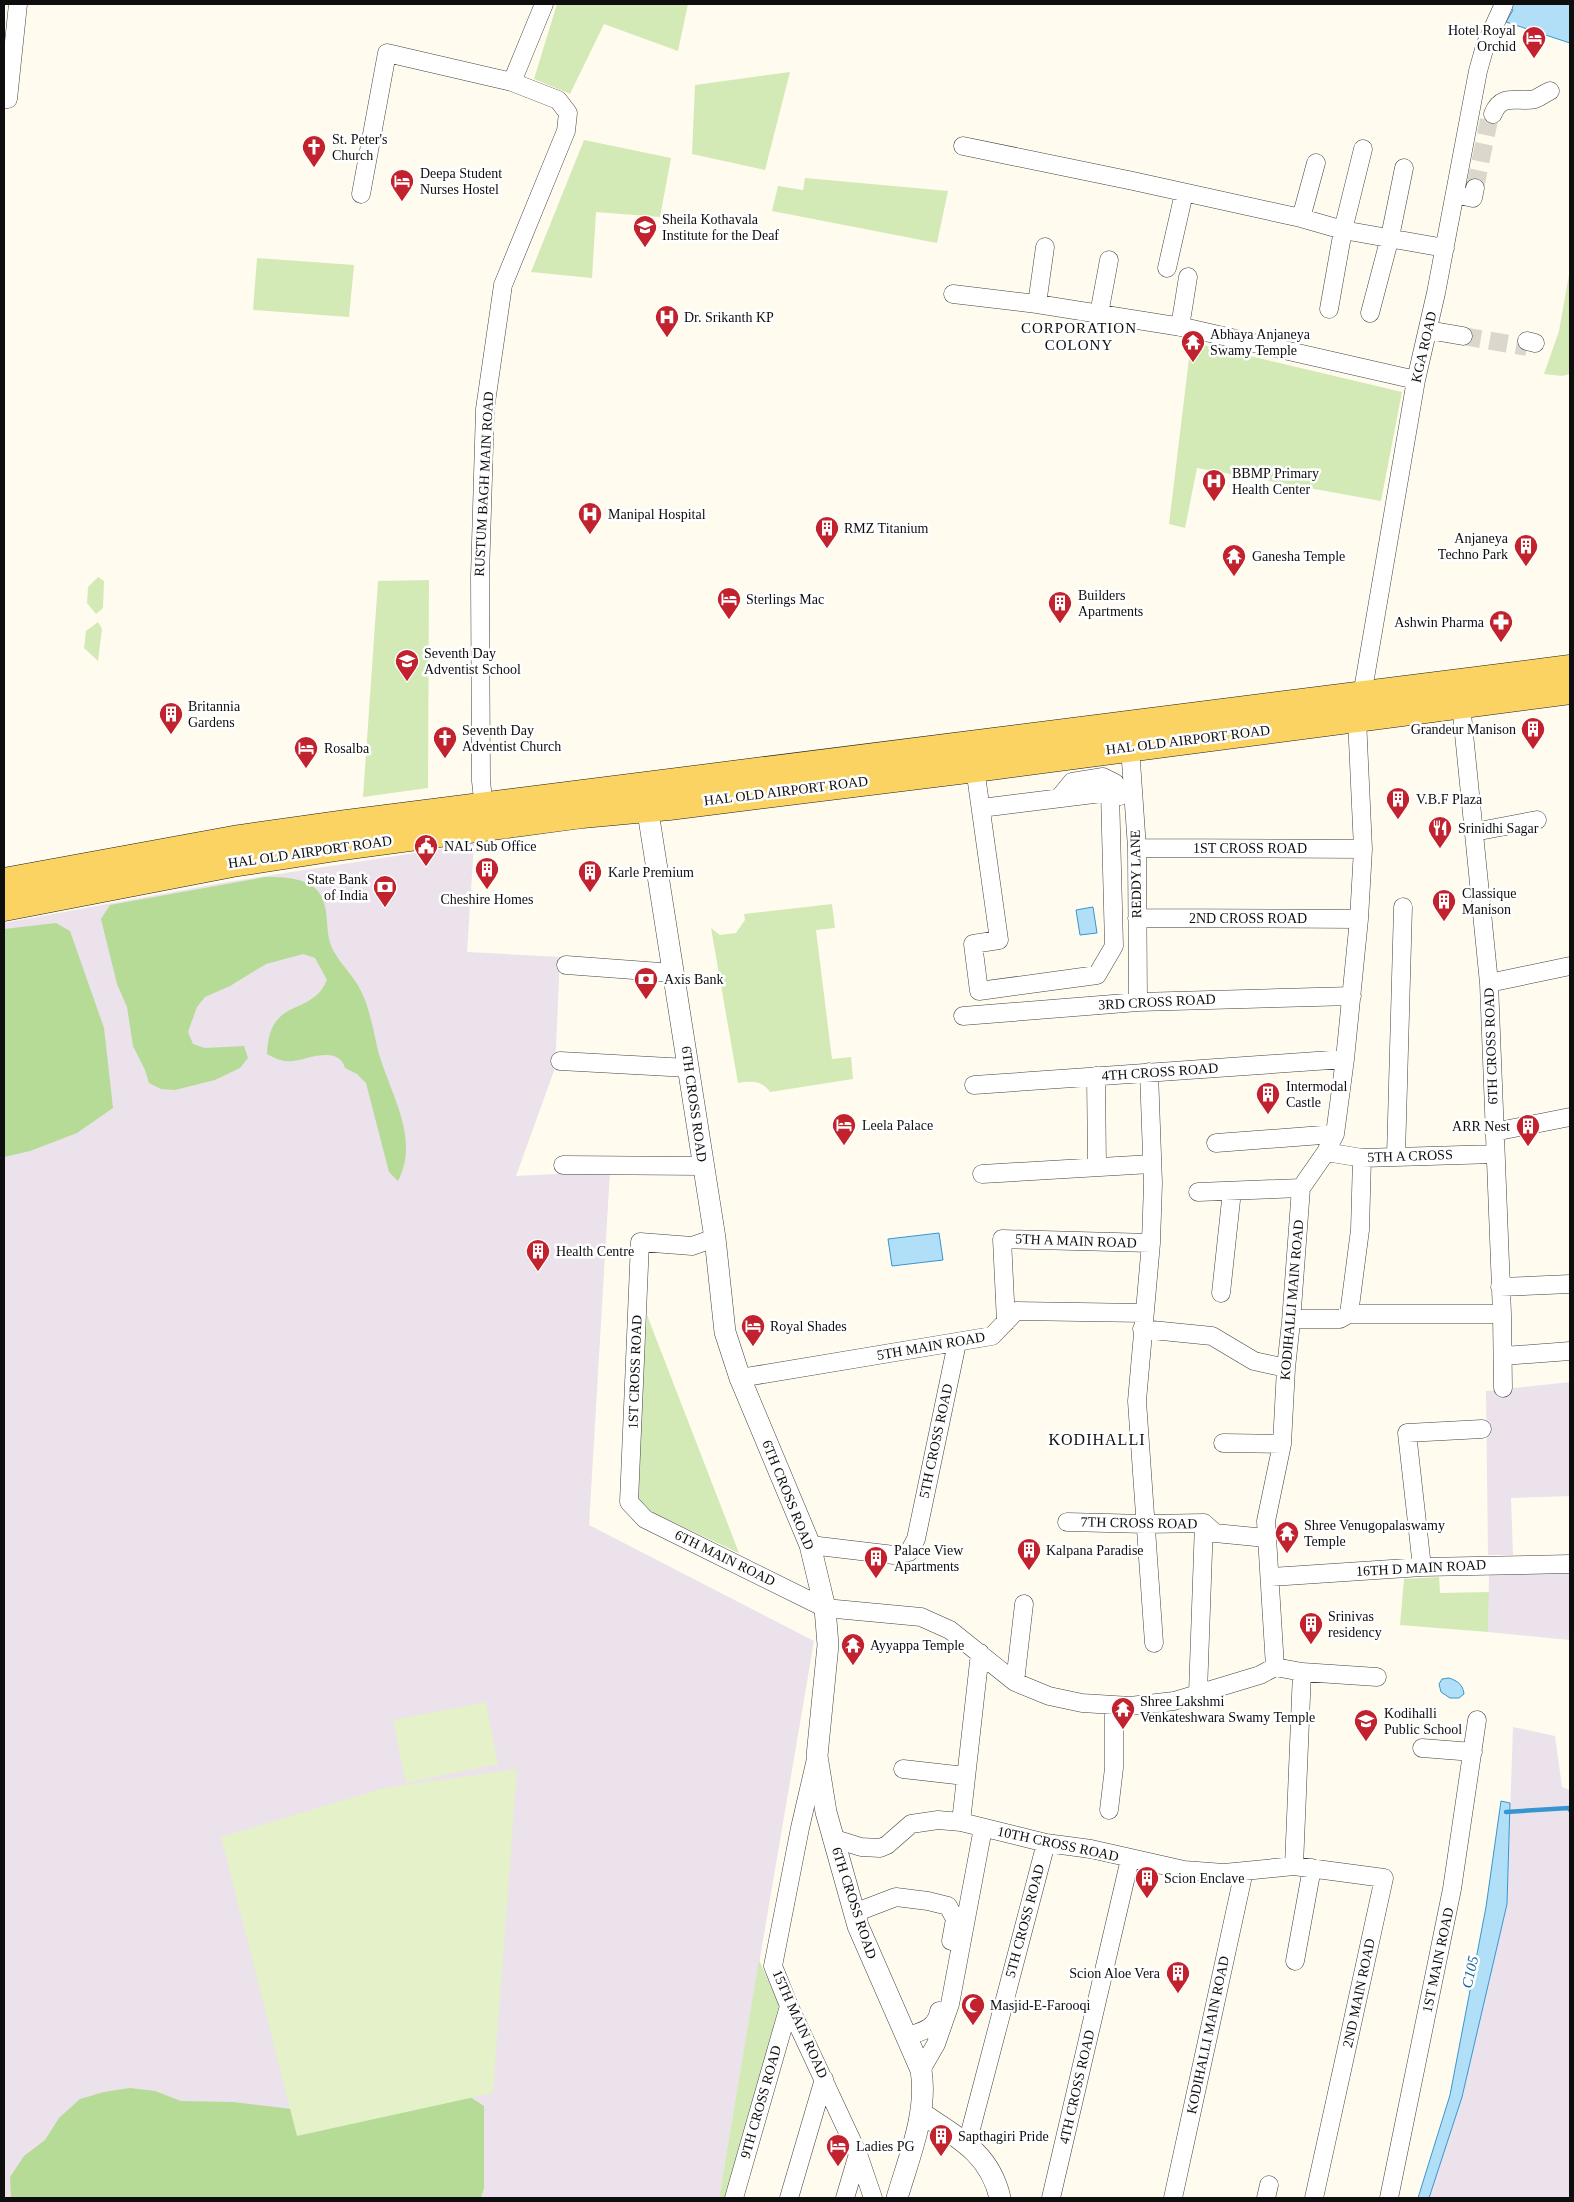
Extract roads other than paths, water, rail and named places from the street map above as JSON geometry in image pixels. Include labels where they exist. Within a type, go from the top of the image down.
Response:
[{"type":"main road","name":"HAL OLD AIRPORT ROAD","points":[[4,882],[239,839],[484,808],[653,801],[975,768],[1130,747],[1570,669]]},
{"type":"main road","name":"HAL OLD AIRPORT ROAD","points":[[4,907],[232,863],[582,814],[653,801],[1361,707],[1460,704],[1570,690]]},
{"type":"street","points":[[4,99],[8,100],[18,4]]},
{"type":"street","points":[[512,82],[544,4]]},
{"type":"street","name":"KGA ROAD","points":[[1361,707],[1416,380],[1445,248],[1478,71],[1485,46],[1501,9]]},
{"type":"street","name":"RUSTUM BAGH MAIN ROAD","points":[[362,194],[387,54],[512,82],[558,100],[568,113],[566,131],[503,285],[485,409],[480,576],[481,781],[484,808]]},
{"type":"street","points":[[1469,118],[1491,117],[1496,106],[1505,100],[1536,99],[1550,91]]},
{"type":"street","points":[[963,146],[1301,218],[1344,230],[1445,248]]},
{"type":"street","points":[[1329,309],[1344,230],[1363,149]]},
{"type":"street","points":[[1301,218],[1316,163]]},
{"type":"street","points":[[1370,313],[1390,237],[1404,168]]},
{"type":"street","points":[[1455,194],[1473,198],[1475,188]]},
{"type":"street","points":[[1167,268],[1184,193]]},
{"type":"street","points":[[1036,304],[1045,247]]},
{"type":"street","points":[[1099,314],[1109,260]]},
{"type":"street","points":[[1180,327],[1188,277]]},
{"type":"street","points":[[953,294],[1036,304],[1180,327],[1416,380]]},
{"type":"street","points":[[1428,326],[1463,333]]},
{"type":"street","name":"6TH CROSS ROAD","points":[[1460,704],[1489,983],[1504,1356],[1503,1388]]},
{"type":"street","points":[[1198,1192],[1301,1188],[1326,1152],[1335,1134],[1346,1059],[1359,919],[1363,848],[1361,707]]},
{"type":"street","name":"REDDY LANE","points":[[1130,747],[1138,848],[1138,1002]]},
{"type":"street","points":[[975,768],[999,940],[973,944],[979,991],[1097,974],[1114,946],[1110,792],[981,808]]},
{"type":"street","points":[[1059,798],[1072,782],[1103,777],[1115,783],[1120,796]]},
{"type":"street","name":"6TH CROSS ROAD","points":[[653,801],[653,840],[714,1238],[725,1332],[740,1378],[810,1545],[825,1608],[828,1645],[817,1756],[819,1780],[832,1838],[854,1913],[921,2070],[924,2092],[921,2113],[897,2198]]},
{"type":"street","points":[[1474,832],[1538,820]]},
{"type":"street","name":"1ST CROSS ROAD","points":[[1138,848],[1363,848]]},
{"type":"street","points":[[1396,1156],[1403,907]]},
{"type":"street","name":"2ND CROSS ROAD","points":[[1137,918],[1359,919]]},
{"type":"street","points":[[974,954],[965,965],[970,996],[976,1002],[981,1003],[1001,1001]]},
{"type":"street","points":[[566,965],[674,973]]},
{"type":"street","points":[[1489,983],[1570,966]]},
{"type":"street","name":"3RD CROSS ROAD","points":[[963,1016],[1138,1002],[1352,996]]},
{"type":"street","name":"4TH CROSS ROAD","points":[[974,1085],[1346,1059]]},
{"type":"street","points":[[560,1061],[688,1068]]},
{"type":"street","points":[[1149,1072],[1152,1183],[1151,1243],[1137,1401],[1154,1643]]},
{"type":"street","points":[[1096,1076],[1097,1166]]},
{"type":"street","points":[[1494,1132],[1570,1117]]},
{"type":"street","points":[[1216,1143],[1335,1134]]},
{"type":"street","name":"5TH A CROSS","points":[[1326,1152],[1362,1158],[1495,1154]]},
{"type":"street","points":[[1349,1314],[1360,1230],[1362,1158]]},
{"type":"street","points":[[982,1174],[1151,1164]]},
{"type":"street","points":[[563,1165],[702,1166]]},
{"type":"street","name":"KODIHALLI MAIN ROAD","points":[[1275,1667],[1271,1577],[1266,1538],[1266,1521],[1282,1444],[1286,1368],[1292,1322],[1301,1188]]},
{"type":"street","points":[[1221,1293],[1232,1191]]},
{"type":"street","name":"1ST CROSS ROAD","points":[[630,1502],[640,1242],[692,1246],[714,1238]]},
{"type":"street","name":"5TH A MAIN ROAD","points":[[1006,1322],[1002,1239],[1151,1243]]},
{"type":"street","points":[[1500,1287],[1570,1284]]},
{"type":"street","name":"5TH MAIN ROAD","points":[[740,1378],[992,1336],[1016,1311],[1143,1321],[1212,1336],[1254,1361],[1286,1368]]},
{"type":"street","points":[[1292,1322],[1297,1319],[1340,1319],[1349,1314],[1502,1314]]},
{"type":"street","name":"5TH CROSS ROAD","points":[[810,1545],[894,1555],[909,1552],[916,1539],[957,1343]]},
{"type":"street","points":[[1504,1356],[1570,1351]]},
{"type":"street","points":[[1422,1566],[1408,1433],[1482,1429]]},
{"type":"street","points":[[1223,1443],[1282,1444]]},
{"type":"street","name":"6TH MAIN ROAD","points":[[630,1502],[645,1519],[825,1608]]},
{"type":"street","name":"7TH CROSS ROAD","points":[[1067,1522],[1204,1523],[1215,1533],[1266,1538]]},
{"type":"street","points":[[1198,1693],[1204,1523]]},
{"type":"street","name":"16TH D MAIN ROAD","points":[[1271,1577],[1422,1566],[1570,1564]]},
{"type":"street","points":[[1015,1682],[1024,1604]]},
{"type":"street","points":[[825,1608],[922,1617],[950,1630],[980,1652],[1015,1682],[1049,1696],[1082,1703],[1130,1706],[1174,1701],[1260,1675],[1275,1667],[1302,1672],[1377,1677]]},
{"type":"street","points":[[961,1822],[980,1652]]},
{"type":"street","points":[[1294,1866],[1302,1672]]},
{"type":"street","points":[[1109,1810],[1114,1768],[1114,1705]]},
{"type":"street","name":"1ST MAIN ROAD","points":[[1389,2198],[1452,1889],[1477,1720]]},
{"type":"street","points":[[1422,1748],[1472,1752]]},
{"type":"street","name":"15TH MAIN ROAD","points":[[817,1756],[800,1828],[773,1966],[789,2006],[858,2154],[873,2198]]},
{"type":"street","points":[[903,1768],[965,1776]]},
{"type":"street","name":"10TH CROSS ROAD","points":[[832,1838],[861,1848],[880,1848],[887,1845],[907,1826],[916,1822],[938,1820],[961,1822],[1046,1842],[1081,1847],[1184,1870],[1212,1873],[1294,1866]]},
{"type":"street","points":[[921,2070],[936,2044],[950,2004],[983,1828]]},
{"type":"street","name":"5TH CROSS ROAD","points":[[967,2144],[1046,1842]]},
{"type":"street","name":"4TH CROSS ROAD","points":[[1051,2198],[1130,1859]]},
{"type":"street","name":"2ND MAIN ROAD","points":[[1294,1866],[1384,1878],[1314,2198]]},
{"type":"street","points":[[1295,1960],[1312,1868]]},
{"type":"street","name":"KODIHALLI MAIN ROAD","points":[[1173,2198],[1244,1871]]},
{"type":"street","points":[[854,1913],[896,1897],[928,1901],[948,1906],[955,1919],[938,2017],[931,2028],[906,2037]]},
{"type":"street","name":"9TH CROSS ROAD","points":[[734,2198],[789,2006]]},
{"type":"street","points":[[789,2198],[824,2079]]},
{"type":"street","points":[[921,2113],[979,2154],[991,2172],[1000,2198]]},
{"type":"street","points":[[845,2198],[858,2154]]},
{"type":"water","points":[[1501,4],[1570,4],[1570,43],[1506,22],[1513,10]]},
{"type":"water","points":[[1093,907],[1097,933],[1080,935],[1076,910]]},
{"type":"water","points":[[939,1233],[943,1260],[892,1266],[888,1239]]},
{"type":"water","points":[[1449,1678],[1457,1682],[1462,1688],[1464,1694],[1459,1698],[1450,1698],[1441,1692],[1439,1684],[1442,1679]]},
{"type":"water","points":[[1501,1801],[1510,1803],[1507,1904],[1462,2097],[1429,2198],[1418,2198],[1450,2095],[1486,1907]]},
{"type":"waterway","name":"C105","points":[[1506,1812],[1569,1808],[1570,1810]]},
{"type":"tunnel","points":[[1475,188],[1489,120]]},
{"type":"tunnel","points":[[1463,336],[1527,347]]},
{"type":"place","name":"Hotel Royal Orchid","points":[[1534,59]]},
{"type":"place","name":"St. Peter's Church","points":[[314,168]]},
{"type":"place","name":"Deepa Student Nurses Hostel","points":[[402,202]]},
{"type":"place","name":"Sheila Kothavala Institute for the Deaf","points":[[645,248]]},
{"type":"place","name":"Dr. Srikanth KP","points":[[667,338]]},
{"type":"place","name":"Abhaya Anjaneya Swamy Temple","points":[[1193,363]]},
{"type":"place","name":"BBMP Primary Health Center","points":[[1214,502]]},
{"type":"place","name":"Manipal Hospital","points":[[590,535]]},
{"type":"place","name":"RMZ Titanium","points":[[827,549]]},
{"type":"place","name":"Anjaneya Techno Park","points":[[1526,567]]},
{"type":"place","name":"Ganesha Temple","points":[[1234,577]]},
{"type":"place","name":"Sterlings Mac","points":[[729,620]]},
{"type":"place","name":"Builders Apartments","points":[[1060,624]]},
{"type":"place","name":"Ashwin Pharma","points":[[1501,643]]},
{"type":"place","name":"Seventh Day Adventist School","points":[[407,682]]},
{"type":"place","name":"Britannia Gardens","points":[[171,735]]},
{"type":"place","name":"Grandeur Manison","points":[[1533,750]]},
{"type":"place","name":"Seventh Day Adventist Church","points":[[445,759]]},
{"type":"place","name":"Rosalba","points":[[306,769]]},
{"type":"place","name":"V.B.F Plaza","points":[[1398,820]]},
{"type":"place","name":"Srinidhi Sagar","points":[[1440,849]]},
{"type":"place","name":"NAL Sub Office","points":[[426,867]]},
{"type":"place","name":"Cheshire Homes","points":[[487,890]]},
{"type":"place","name":"Karle Premium","points":[[590,893]]},
{"type":"place","name":"State Bank of India","points":[[385,908]]},
{"type":"place","name":"Classique Manison","points":[[1444,922]]},
{"type":"place","name":"Axis Bank","points":[[646,1000]]},
{"type":"place","name":"Intermodal Castle","points":[[1268,1115]]},
{"type":"place","name":"Leela Palace","points":[[844,1146]]},
{"type":"place","name":"ARR Nest","points":[[1528,1147]]},
{"type":"place","name":"Health Centre","points":[[538,1272]]},
{"type":"place","name":"Royal Shades","points":[[753,1347]]},
{"type":"place","name":"Shree Venugopalaswamy Temple","points":[[1287,1554]]},
{"type":"place","name":"Kalpana Paradise","points":[[1029,1571]]},
{"type":"place","name":"Palace View Apartments","points":[[876,1579]]},
{"type":"place","name":"Srinivas residency","points":[[1311,1645]]},
{"type":"place","name":"Ayyappa Temple","points":[[853,1666]]},
{"type":"place","name":"Shree Lakshmi Venkateshwara Swamy Temple","points":[[1123,1730]]},
{"type":"place","name":"Kodihalli Public School","points":[[1366,1742]]},
{"type":"place","name":"Scion Enclave","points":[[1147,1899]]},
{"type":"place","name":"Scion Aloe Vera","points":[[1178,1994]]},
{"type":"place","name":"Masjid-E-Farooqi","points":[[973,2026]]},
{"type":"place","name":"Sapthagiri Pride","points":[[941,2157]]},
{"type":"place","name":"Ladies PG","points":[[838,2167]]},
{"type":"district","name":"CORPORATION COLONY","points":[[1079,336]]},
{"type":"district","name":"KODIHALLI","points":[[1097,1439]]}]
